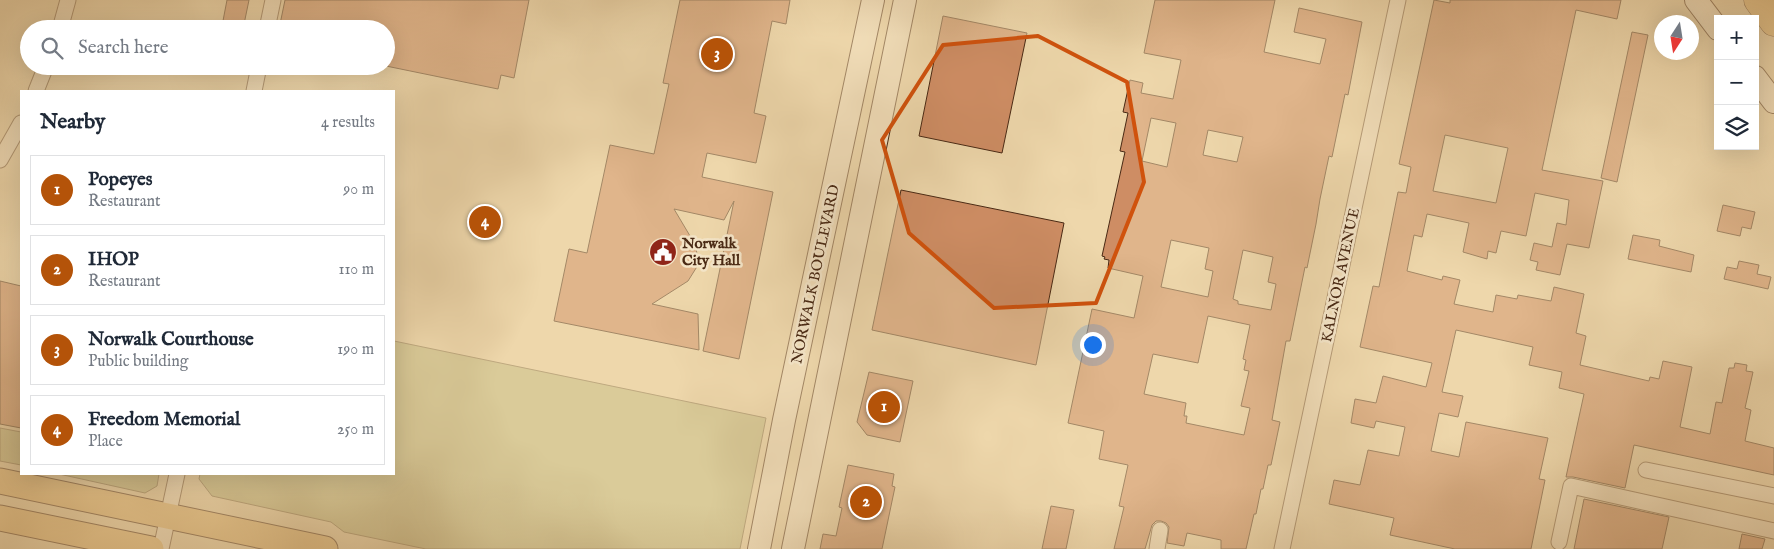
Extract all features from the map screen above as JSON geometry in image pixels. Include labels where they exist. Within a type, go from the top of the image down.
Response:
[{"type":"highway","points":[[1758,0],[1774,22]]},
{"type":"main road","name":"NORWALK BOULEVARD","points":[[759,549],[873,0]]},
{"type":"main road","points":[[793,549],[905,0]]},
{"type":"main road","points":[[1696,0],[1714,24]]},
{"type":"main road","points":[[1759,82],[1774,102]]},
{"type":"main road","points":[[0,481],[325,549]]},
{"type":"main road","points":[[0,518],[151,549]]},
{"type":"street","points":[[64,20],[68,0]]},
{"type":"street","points":[[269,20],[273,0]]},
{"type":"street","name":"KALNOR AVENUE","points":[[1282,549],[1398,0]]},
{"type":"street","points":[[36,90],[42,75]]},
{"type":"street","points":[[254,90],[256,75]]},
{"type":"street","points":[[0,160],[20,125]]},
{"type":"street","points":[[1646,470],[1774,496]]},
{"type":"street","points":[[161,549],[177,475]]},
{"type":"street","points":[[1560,542],[1571,486],[1774,530]]},
{"type":"street","points":[[1157,549],[1160,530]]},
{"type":"highlighted area","points":[[1038,36],[1127,82],[1144,182],[1096,303],[994,308],[909,233],[882,140],[943,45]]},
{"type":"shaded area","points":[[395,341],[766,418],[740,549],[426,549],[344,532],[331,522],[212,496],[199,479],[200,475],[395,475]]},
{"type":"shaded area","points":[[0,428],[20,432],[20,465],[0,461]]},
{"type":"shaded area","points":[[64,475],[159,475],[157,486],[145,493]]},
{"type":"building","points":[[227,0],[249,0],[245,20],[223,20]]},
{"type":"building","points":[[285,0],[529,0],[514,78],[501,75],[498,89],[395,68],[395,20],[281,20]]},
{"type":"building","points":[[680,0],[790,0],[786,24],[772,21],[754,113],[766,116],[756,163],[707,153],[702,177],[773,192],[739,359],[703,351],[734,201],[724,220],[674,209],[696,246],[698,265],[688,281],[652,304],[698,314],[699,350],[554,321],[569,249],[587,253],[610,145],[654,154],[669,84],[663,83]]},
{"type":"building","points":[[1155,0],[1275,0],[1264,52],[1320,64],[1326,39],[1294,32],[1299,8],[1362,22],[1348,95],[1345,94],[1332,157],[1329,156],[1307,268],[1305,267],[1290,341],[1286,341],[1272,420],[1280,422],[1271,465],[1268,465],[1246,549],[1221,549],[1221,540],[1187,533],[1184,546],[1167,543],[1169,527],[1166,523],[1156,521],[1152,525],[1145,549],[1114,549],[1124,507],[1119,506],[1128,465],[1099,459],[1104,431],[1068,423],[1092,309],[1134,318],[1143,276],[1108,268],[1109,260],[1104,259],[1105,257],[1102,256],[1125,152],[1120,151],[1128,113],[1123,112],[1130,80],[1143,83],[1141,93],[1173,99],[1181,60],[1144,53]],"holes":[[[1151,118],[1176,123],[1167,167],[1142,161]],[[1208,130],[1243,137],[1237,162],[1203,155]],[[1171,240],[1209,248],[1205,269],[1213,271],[1208,297],[1161,287]],[[1243,250],[1273,257],[1268,282],[1276,284],[1271,310],[1238,304],[1238,301],[1233,299]],[[1208,316],[1250,325],[1243,359],[1246,360],[1244,370],[1249,371],[1241,406],[1250,408],[1244,435],[1186,423],[1187,416],[1184,416],[1186,403],[1144,394],[1153,354],[1198,363]]]},
{"type":"building","points":[[1434,0],[1450,3],[1450,0],[1621,0],[1617,19],[1576,10],[1542,170],[1603,181],[1589,248],[1567,244],[1560,275],[1536,270],[1538,262],[1530,260],[1534,243],[1552,247],[1557,223],[1566,225],[1569,200],[1535,193],[1526,236],[1501,231],[1496,253],[1488,251],[1487,259],[1463,252],[1469,223],[1427,214],[1422,237],[1414,235],[1407,271],[1442,280],[1443,276],[1460,280],[1454,304],[1493,312],[1496,295],[1517,299],[1518,295],[1551,301],[1554,287],[1584,294],[1576,333],[1586,336],[1580,365],[1649,381],[1650,377],[1659,379],[1663,361],[1692,367],[1680,427],[1710,434],[1716,402],[1722,403],[1729,368],[1734,368],[1735,363],[1747,365],[1746,371],[1753,372],[1745,408],[1751,410],[1745,441],[1774,448],[1774,475],[1634,445],[1625,488],[1566,477],[1584,394],[1559,388],[1562,372],[1529,365],[1533,347],[1456,330],[1442,392],[1463,396],[1458,417],[1439,413],[1431,451],[1459,457],[1466,422],[1548,438],[1539,479],[1545,480],[1531,549],[1455,549],[1390,535],[1394,518],[1329,504],[1334,480],[1360,485],[1368,450],[1399,456],[1405,427],[1376,421],[1374,428],[1351,423],[1355,399],[1376,403],[1383,376],[1426,387],[1432,363],[1360,347],[1373,286],[1379,287],[1398,192],[1406,193],[1411,167],[1399,164]],"holes":[[[1445,135],[1508,148],[1496,203],[1433,191]]]},
{"type":"building","points":[[943,16],[1027,33],[1002,153],[919,136]]},
{"type":"building","points":[[1632,32],[1648,35],[1617,182],[1601,178]]},
{"type":"building","points":[[901,190],[1064,223],[1036,365],[872,330]]},
{"type":"building","points":[[1723,205],[1755,212],[1751,229],[1742,227],[1740,236],[1717,231]]},
{"type":"building","points":[[1633,235],[1660,240],[1659,246],[1694,255],[1691,272],[1628,259]]},
{"type":"building","points":[[1739,261],[1759,265],[1757,274],[1771,277],[1768,289],[1724,279],[1727,267],[1737,269]]},
{"type":"building","points":[[0,281],[20,286],[20,428],[0,424]]},
{"type":"building","points":[[869,372],[913,381],[900,442],[867,435],[857,422]]},
{"type":"building","points":[[848,465],[894,474],[892,486],[895,487],[882,549],[820,549],[823,534],[836,536],[842,508],[839,507]]},
{"type":"building","points":[[1584,499],[1669,517],[1662,549],[1574,549]]},
{"type":"building","points":[[1051,506],[1074,510],[1066,549],[1042,549]]},
{"type":"building","points":[[1742,534],[1765,539],[1762,549],[1739,549]]},
{"type":"place","name":"Norwalk Courthouse","points":[[717,54]]},
{"type":"place","name":"Freedom Memorial","points":[[485,222]]},
{"type":"place","name":"Norwalk City Hall","points":[[663,252]]},
{"type":"place","name":"Popeyes","points":[[884,407]]},
{"type":"place","name":"IHOP","points":[[866,502]]}]
